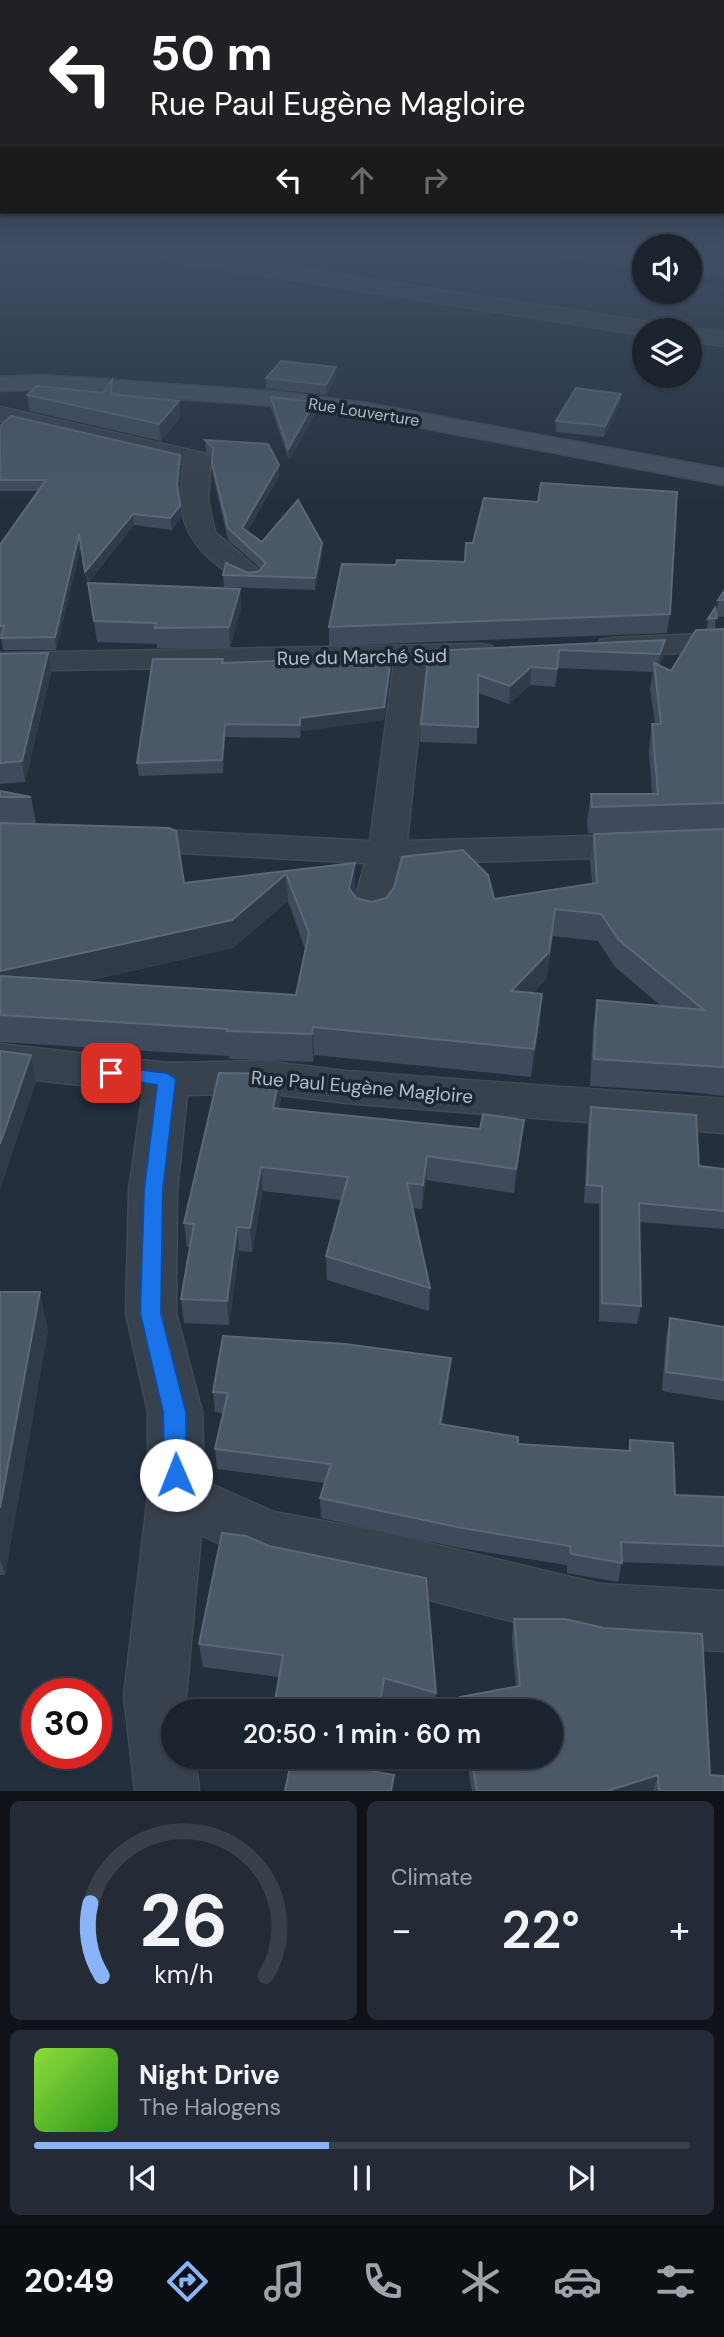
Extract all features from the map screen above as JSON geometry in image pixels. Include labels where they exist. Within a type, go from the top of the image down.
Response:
[{"type":"main road","name":"Rue Louverture","points":[[0,384],[69,384],[280,399],[366,410],[724,477]]},
{"type":"street","points":[[0,414],[198,459],[193,478],[199,527],[205,539],[249,575]]},
{"type":"street","points":[[579,649],[724,642]]},
{"type":"street","name":"Rue du Marché Sud","points":[[0,662],[411,657],[509,652]]},
{"type":"street","points":[[371,914],[387,853],[411,657]]},
{"type":"street","points":[[94,838],[387,853],[724,843]]},
{"type":"street","name":"Rue Paul Eugène Magloire","points":[[0,1060],[167,1079],[264,1077],[346,1087],[724,1116]]},
{"type":"street","points":[[167,1079],[153,1190],[151,1313],[174,1412],[176,1496],[155,1696],[167,1791]]},
{"type":"street","points":[[176,1496],[271,1539],[383,1560],[600,1614],[724,1621]]},
{"type":"building","points":[[281,361],[336,367],[326,385],[266,378]]},
{"type":"building","points":[[112,380],[111,394],[179,401],[159,424],[27,395],[37,386],[103,393]]},
{"type":"building","points":[[576,388],[621,394],[605,426],[556,421]]},
{"type":"building","points":[[271,397],[315,402],[288,449]]},
{"type":"building","points":[[11,416],[180,455],[177,485],[180,506],[170,518],[133,514],[85,572],[79,534],[55,637],[1,638],[4,626],[0,626],[0,545],[46,480],[0,480],[0,426]]},
{"type":"building","points":[[205,440],[268,444],[279,465],[242,528],[262,542],[298,500],[322,543],[315,578],[223,575],[226,563],[248,573],[259,571],[266,563],[228,528],[212,464],[213,448]]},
{"type":"building","points":[[541,483],[677,492],[670,614],[329,627],[342,564],[396,565],[397,560],[465,562],[466,543],[473,543],[484,498],[538,502]]},
{"type":"building","points":[[88,583],[240,589],[229,627],[155,628],[156,623],[94,621]]},
{"type":"building","points":[[715,608],[717,618],[708,619]]},
{"type":"building","points":[[723,629],[724,803],[592,807],[591,794],[658,794],[652,724],[661,724],[654,663],[671,671],[696,630]]},
{"type":"building","points":[[665,640],[660,654],[559,650],[557,669],[531,667],[510,686],[478,675],[478,727],[421,724],[429,651]]},
{"type":"building","points":[[48,653],[22,761],[0,763],[0,654]]},
{"type":"building","points":[[391,657],[384,707],[300,718],[300,725],[225,724],[222,760],[137,763],[153,659],[223,659],[222,663]]},
{"type":"building","points":[[0,791],[31,797],[0,797]]},
{"type":"building","points":[[0,823],[169,828],[176,831],[184,883],[355,863],[349,888],[356,898],[372,902],[386,898],[394,888],[402,857],[463,850],[488,875],[494,899],[597,883],[594,834],[724,829],[724,1067],[594,1059],[597,1000],[704,1010],[619,940],[601,914],[555,909],[549,952],[511,991],[542,994],[534,1049],[313,1027],[312,1034],[227,1031],[228,1029],[0,1015],[0,976],[296,995],[309,933],[286,874],[232,920],[0,971]]},
{"type":"building","points":[[0,1051],[31,1055],[0,1144]]},
{"type":"building","points":[[219,1073],[280,1074],[273,1108],[480,1129],[483,1114],[524,1120],[516,1169],[427,1156],[423,1185],[407,1183],[430,1288],[326,1256],[348,1177],[261,1167],[250,1228],[237,1227],[227,1301],[181,1299],[194,1224],[184,1223]]},
{"type":"building","points":[[591,1107],[696,1115],[699,1166],[724,1169],[724,1211],[639,1203],[641,1306],[602,1303],[602,1186],[587,1185]]},
{"type":"building","points":[[0,1292],[40,1292],[0,1508]]},
{"type":"building","points":[[670,1318],[724,1327],[724,1380],[666,1372]]},
{"type":"building","points":[[223,1336],[345,1344],[451,1358],[440,1424],[518,1437],[518,1444],[630,1451],[630,1440],[673,1443],[675,1495],[724,1497],[724,1546],[621,1542],[622,1563],[571,1554],[570,1546],[462,1528],[320,1498],[331,1464],[215,1449],[228,1393],[213,1392]]},
{"type":"building","points":[[222,1533],[246,1536],[269,1546],[426,1578],[436,1693],[384,1678],[381,1699],[275,1699],[283,1655],[199,1644]]},
{"type":"building","points":[[514,1619],[565,1619],[604,1628],[702,1634],[710,1775],[724,1776],[724,1791],[659,1791],[658,1775],[607,1791],[477,1791],[473,1769],[563,1769],[563,1699],[460,1699],[520,1686]]},
{"type":"building","points":[[290,1769],[371,1769],[394,1775],[391,1791],[285,1791]]},
{"type":"route","points":[[111,1073],[167,1079],[153,1190],[151,1313],[174,1412],[176,1475]]}]
